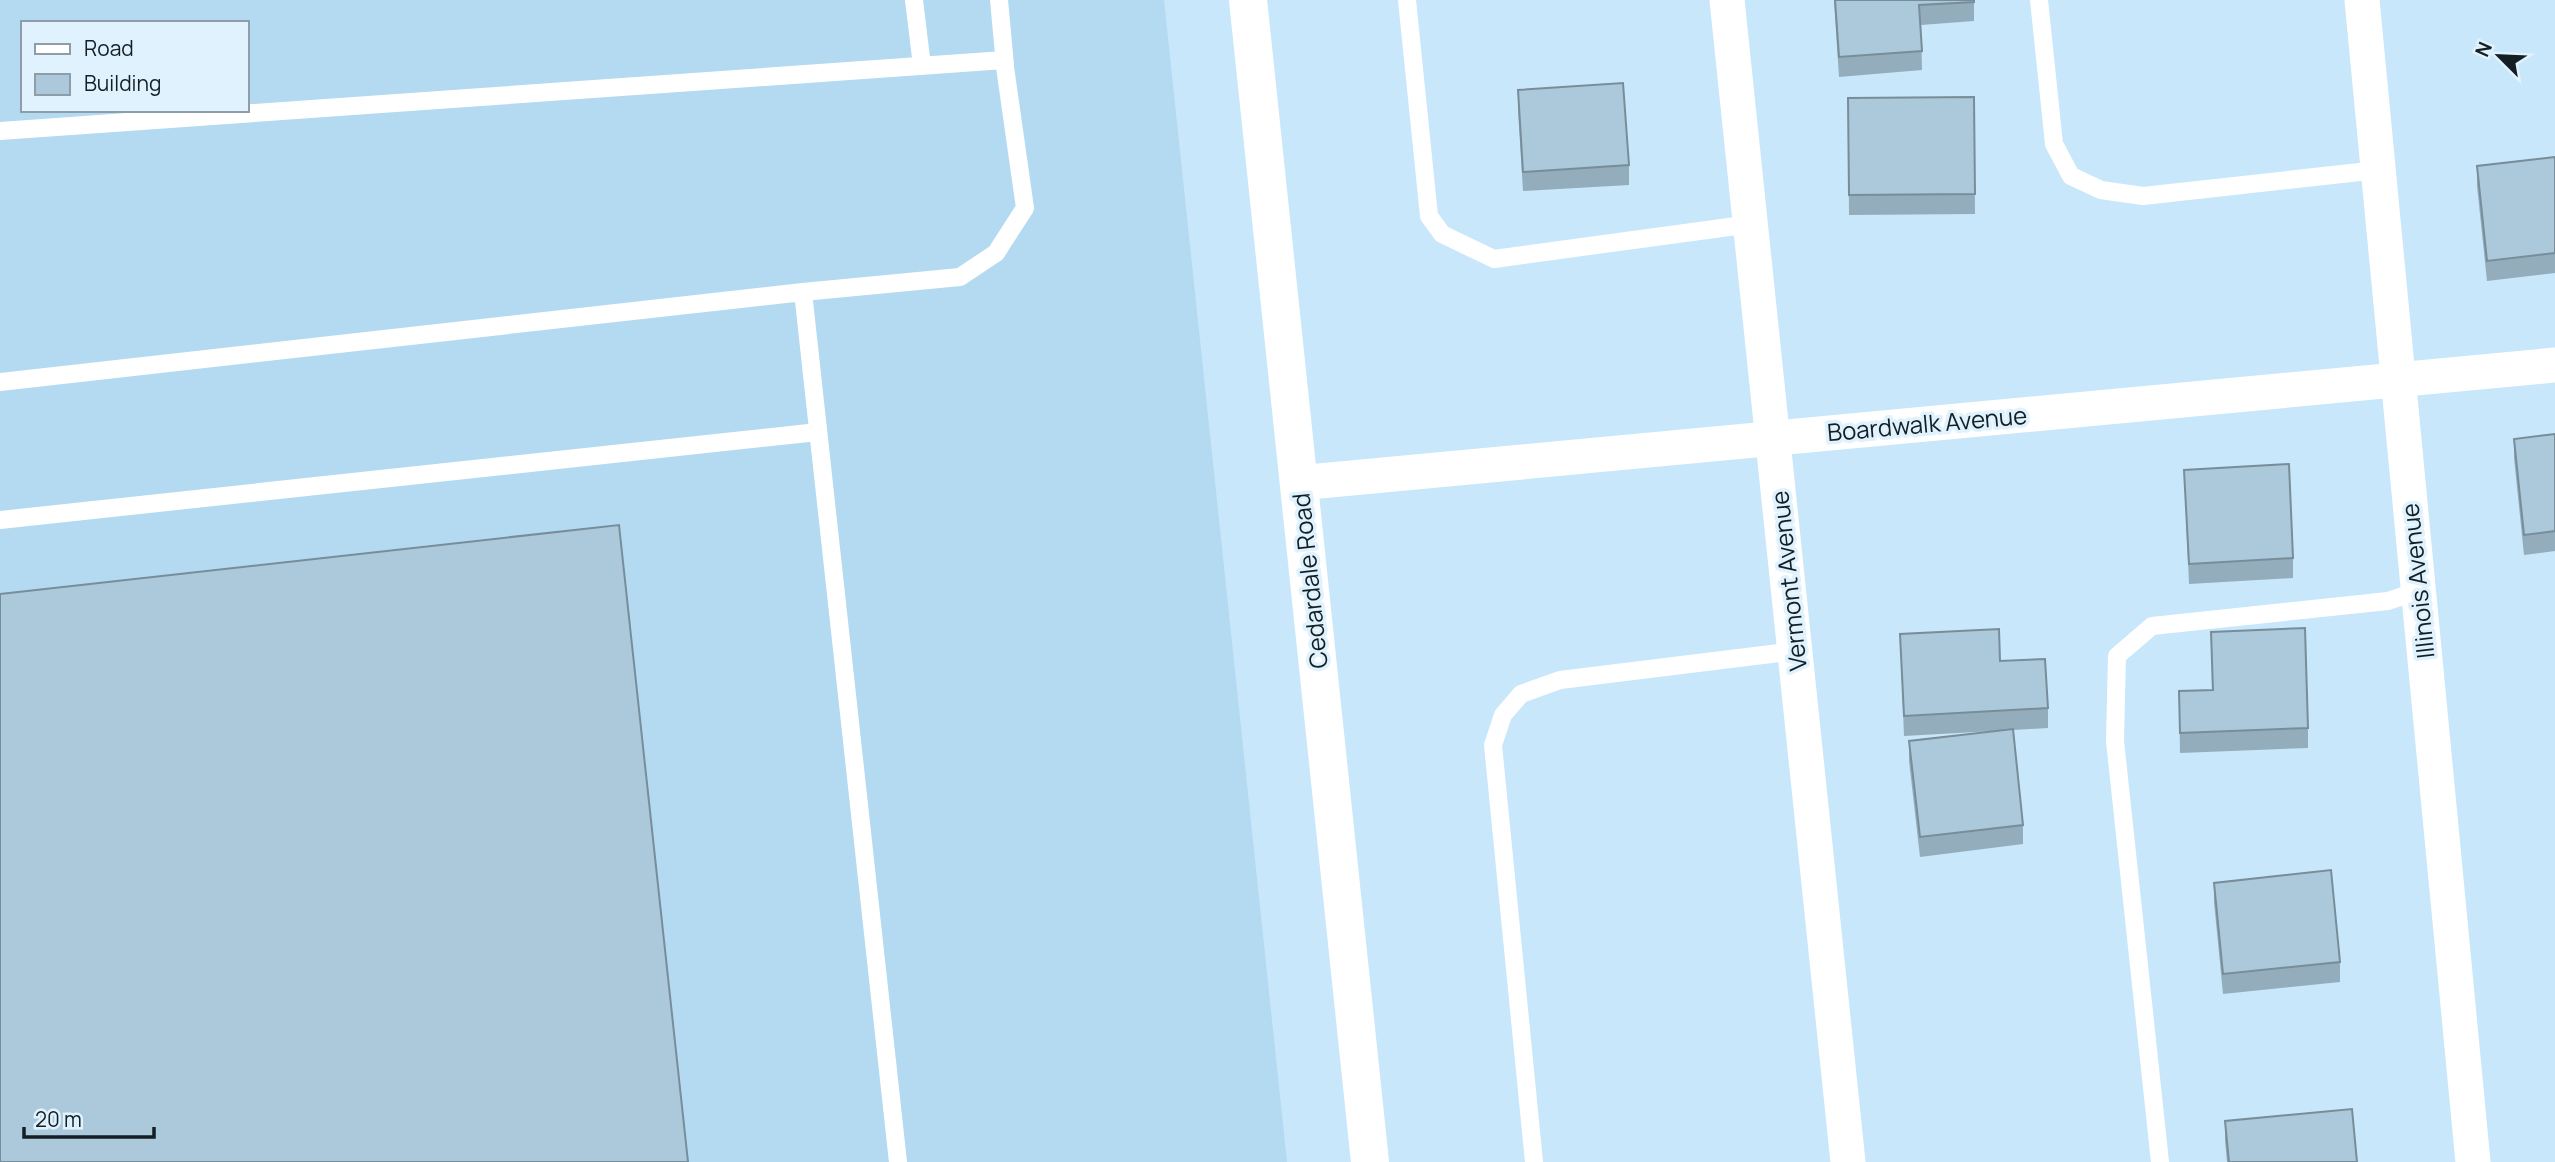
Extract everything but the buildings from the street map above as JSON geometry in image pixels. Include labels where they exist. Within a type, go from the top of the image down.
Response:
[{"type":"street","name":"Cedardale Road","points":[[1248,0],[1370,1162]]},
{"type":"street","name":"Vermont Avenue","points":[[1727,0],[1848,1162]]},
{"type":"street","name":"Illinois Avenue","points":[[2362,0],[2473,1162]]},
{"type":"street","name":"Boardwalk Avenue","points":[[1298,483],[1773,436],[2398,382],[2555,365]]},
{"type":"lane","points":[[914,0],[922,65]]},
{"type":"lane","points":[[0,382],[960,276],[996,253],[1025,208],[1005,65],[999,0]]},
{"type":"lane","points":[[1407,0],[1429,216],[1442,234],[1494,259],[1751,224]]},
{"type":"lane","points":[[2039,0],[2054,144],[2071,176],[2101,190],[2143,196],[2378,170]]},
{"type":"lane","points":[[0,131],[922,65],[1004,60],[1005,65]]},
{"type":"lane","points":[[803,292],[898,1162]]},
{"type":"lane","points":[[0,520],[818,432]]},
{"type":"lane","points":[[2160,1162],[2115,741],[2117,656],[2152,626],[2388,601],[2418,591]]},
{"type":"lane","points":[[1534,1162],[1493,745],[1503,715],[1521,694],[1560,680],[1794,651]]},
{"type":"shaded area","points":[[0,0],[1164,0],[1287,1162],[0,1162]]}]
